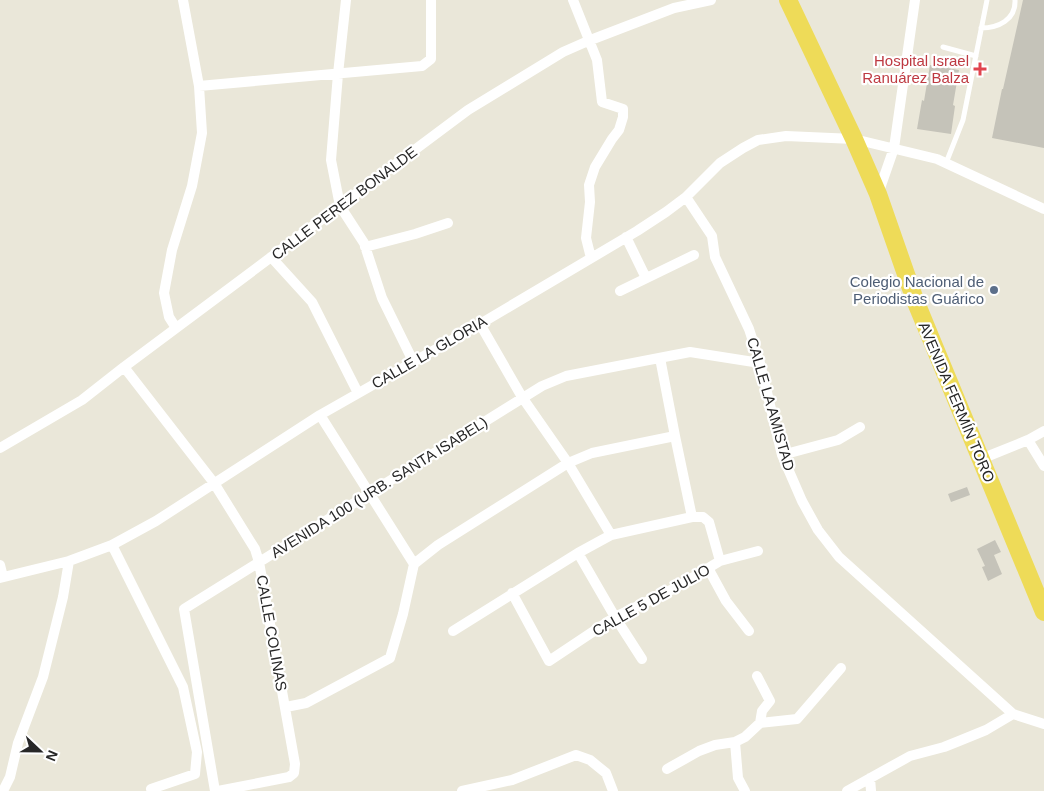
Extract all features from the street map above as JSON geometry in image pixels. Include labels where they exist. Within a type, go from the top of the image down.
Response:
[{"type":"highway","name":"AVENIDA FERMÍN TORO","points":[[788,0],[878,194],[915,300],[1044,612]]},
{"type":"street","points":[[176,328],[169,316],[164,293],[172,250],[192,186],[202,133],[199,86],[183,0]]},
{"type":"street","points":[[346,0],[331,160],[340,206],[365,247],[382,298],[413,361]]},
{"type":"street","points":[[199,86],[422,66],[431,59],[431,0]]},
{"type":"street","points":[[573,0],[597,60],[602,102],[623,109],[619,130],[595,167],[589,185],[590,202],[586,238],[591,258]]},
{"type":"street","name":"CALLE PEREZ BONALDE","points":[[0,448],[82,400],[124,366],[468,110],[563,52],[674,8],[711,0]]},
{"type":"street","points":[[878,194],[894,148],[915,0]]},
{"type":"street","name":"CALLE LA GLORIA","points":[[2,577],[69,561],[112,545],[156,521],[320,415],[480,324],[666,212],[686,197],[720,163],[758,140],[786,136],[854,139],[894,148],[937,159],[1044,209]]},
{"type":"street","name":"CALLE LA AMISTAD","points":[[686,197],[712,236],[715,256],[749,329],[760,363],[782,455],[802,502],[818,530],[839,557],[1013,714],[1044,724]]},
{"type":"street","points":[[365,247],[415,234],[448,222]]},
{"type":"street","points":[[626,237],[646,278]]},
{"type":"street","points":[[620,290],[694,254]]},
{"type":"street","points":[[271,257],[312,302],[358,393]]},
{"type":"street","points":[[480,324],[522,397],[568,463],[611,535]]},
{"type":"street","name":"AVENIDA 100 (URB. SANTA ISABEL)","points":[[217,791],[184,609],[542,386],[566,376],[690,352],[760,363]]},
{"type":"street","points":[[660,358],[692,517]]},
{"type":"street","name":"CALLE COLINAS","points":[[124,366],[214,483],[255,549],[259,562],[296,764],[294,773],[289,777],[217,791]]},
{"type":"street","points":[[320,415],[414,564]]},
{"type":"street","points":[[782,455],[838,440],[860,427]]},
{"type":"street","points":[[981,459],[1028,440],[1044,431]]},
{"type":"street","points":[[286,707],[306,703],[390,658],[403,614],[414,564],[438,545],[568,463],[592,453],[675,436]]},
{"type":"street","points":[[1028,440],[1044,466]]},
{"type":"street","points":[[453,631],[512,593],[611,535],[692,517],[703,517],[709,522],[720,561]]},
{"type":"street","points":[[112,545],[183,686],[197,752],[194,774],[151,789]]},
{"type":"street","name":"CALLE 5 DE JULIO","points":[[512,593],[549,661],[615,618],[675,588],[720,561],[758,550]]},
{"type":"street","points":[[578,553],[615,618],[642,659]]},
{"type":"street","points":[[3,791],[10,777],[18,743],[42,677],[64,597],[69,561]]},
{"type":"street","points":[[0,566],[2,577]]},
{"type":"street","points":[[708,568],[726,601],[749,631]]},
{"type":"street","points":[[760,723],[797,719],[841,668]]},
{"type":"street","points":[[667,769],[715,744],[735,742],[745,737],[760,723],[762,712],[770,701],[757,676]]},
{"type":"street","points":[[846,791],[910,756],[960,741],[986,730],[1013,714]]},
{"type":"street","points":[[735,742],[738,778],[745,791]]},
{"type":"street","points":[[462,791],[512,780],[576,755],[590,760],[606,773],[614,791]]},
{"type":"street","points":[[870,778],[871,791]]},
{"type":"lane","points":[[946,163],[963,120],[986,0]]},
{"type":"lane","points":[[981,28],[1003,24],[1011,16],[1016,4],[1015,0]]},
{"type":"lane","points":[[943,47],[976,56]]},
{"type":"building","points":[[1023,0],[1044,0],[1044,148],[992,138]]},
{"type":"building","points":[[930,65],[959,70],[953,105],[955,106],[951,134],[917,129]]},
{"type":"building","points":[[967,487],[970,495],[951,502],[948,494]]},
{"type":"building","points":[[995,540],[1001,552],[994,555],[1002,574],[988,581],[982,567],[985,566],[977,549]]},
{"type":"place","name":"Hospital Israel Ranuárez Balza","points":[[980,69]]},
{"type":"place","name":"Colegio Nacional de Periodistas Guárico","points":[[994,290]]}]
